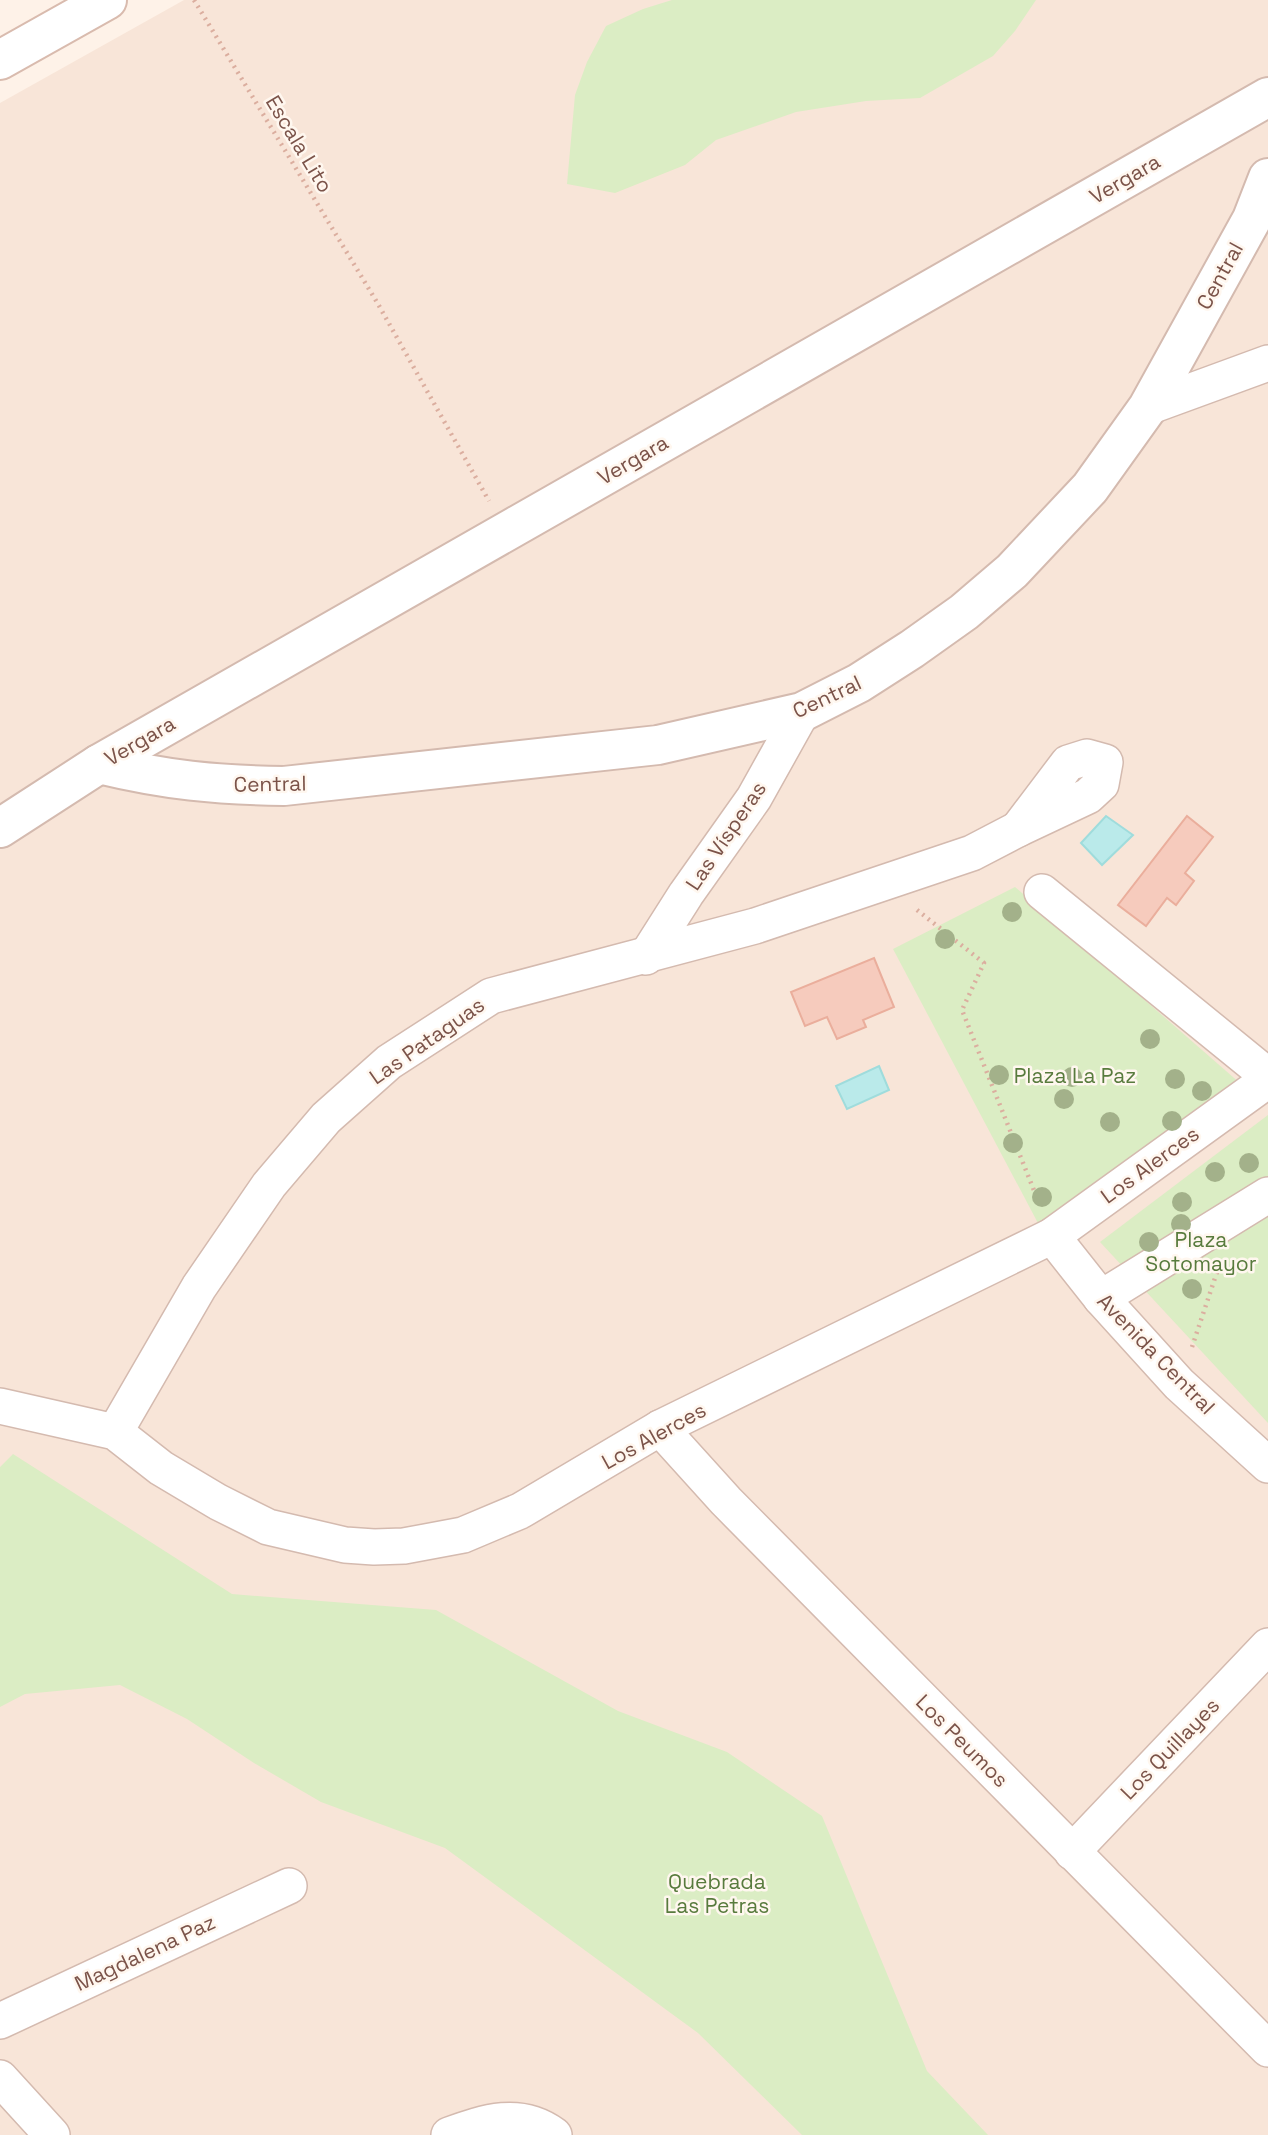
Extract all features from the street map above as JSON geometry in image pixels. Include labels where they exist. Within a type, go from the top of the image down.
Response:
[{"type":"street","points":[[0,60],[107,0]]},
{"type":"street","name":"Vergara","points":[[0,828],[99,764],[1268,97]]},
{"type":"street","name":"Central","points":[[99,764],[183,782],[284,786],[658,745],[802,712],[859,683],[964,612],[1057,526],[1090,488],[1148,407],[1252,219],[1268,178]]},
{"type":"street","points":[[1148,407],[1268,362]]},
{"type":"street","name":"Las Vísperas","points":[[646,957],[754,798],[802,712]]},
{"type":"street","name":"Las Pataguas","points":[[115,1432],[199,1287],[269,1185],[326,1118],[389,1062],[491,996],[755,926],[972,853],[1018,829]]},
{"type":"street","points":[[1042,892],[1268,1078]]},
{"type":"street","name":"Los Alerces","points":[[0,1406],[115,1432],[161,1468],[218,1502],[268,1527],[345,1545],[374,1547],[404,1546],[463,1535],[492,1524],[594,1469],[660,1429],[1052,1236],[1268,1078]]},
{"type":"street","points":[[1101,1298],[1268,1195]]},
{"type":"street","name":"Avenida Central","points":[[1052,1236],[1101,1298],[1179,1384],[1268,1465]]},
{"type":"street","name":"Los Peumos","points":[[660,1429],[726,1502],[1268,2049]]},
{"type":"street","name":"Los Quillayes","points":[[1072,1852],[1268,1646]]},
{"type":"street","name":"Magdalena Paz","points":[[0,2021],[289,1885]]},
{"type":"street","points":[[0,2078],[52,2135]]},
{"type":"street","points":[[449,2135],[487,2122],[512,2119],[541,2126],[554,2135]]},
{"type":"path","name":"Escala Lito","points":[[194,0],[378,304],[507,532]]},
{"type":"path","points":[[883,883],[984,963],[962,1010],[1052,1236]]},
{"type":"path","points":[[1179,1384],[1221,1258]]},
{"type":"shaded area","points":[[184,0],[1268,0],[1268,2135],[0,2135],[0,103]]},
{"type":"green space","points":[[672,0],[1036,0],[1015,31],[993,56],[920,98],[866,101],[796,112],[716,140],[685,165],[615,193],[567,184],[575,95],[587,62],[606,26],[643,9]]},
{"type":"green space","name":"Plaza La Paz","points":[[1015,887],[1241,1084],[1040,1227],[893,949]]},
{"type":"green space","name":"Plaza Sotomayor","points":[[1268,1115],[1268,1423],[1100,1242]]},
{"type":"green space","name":"Quebrada Las Petras","points":[[13,1454],[232,1594],[436,1610],[618,1711],[727,1752],[822,1816],[927,2071],[988,2135],[802,2135],[698,2033],[445,1848],[321,1802],[254,1763],[187,1719],[120,1685],[25,1694],[0,1707],[0,1467]]},
{"type":"water","points":[[1106,816],[1133,835],[1102,865],[1081,843]]},
{"type":"water","points":[[879,1066],[889,1090],[847,1109],[836,1086]]},
{"type":"building","points":[[1187,816],[1213,837],[1185,873],[1194,881],[1176,905],[1167,898],[1146,926],[1118,905]]},
{"type":"building","points":[[874,958],[894,1007],[863,1020],[866,1027],[837,1039],[827,1017],[805,1026],[791,992]]}]
